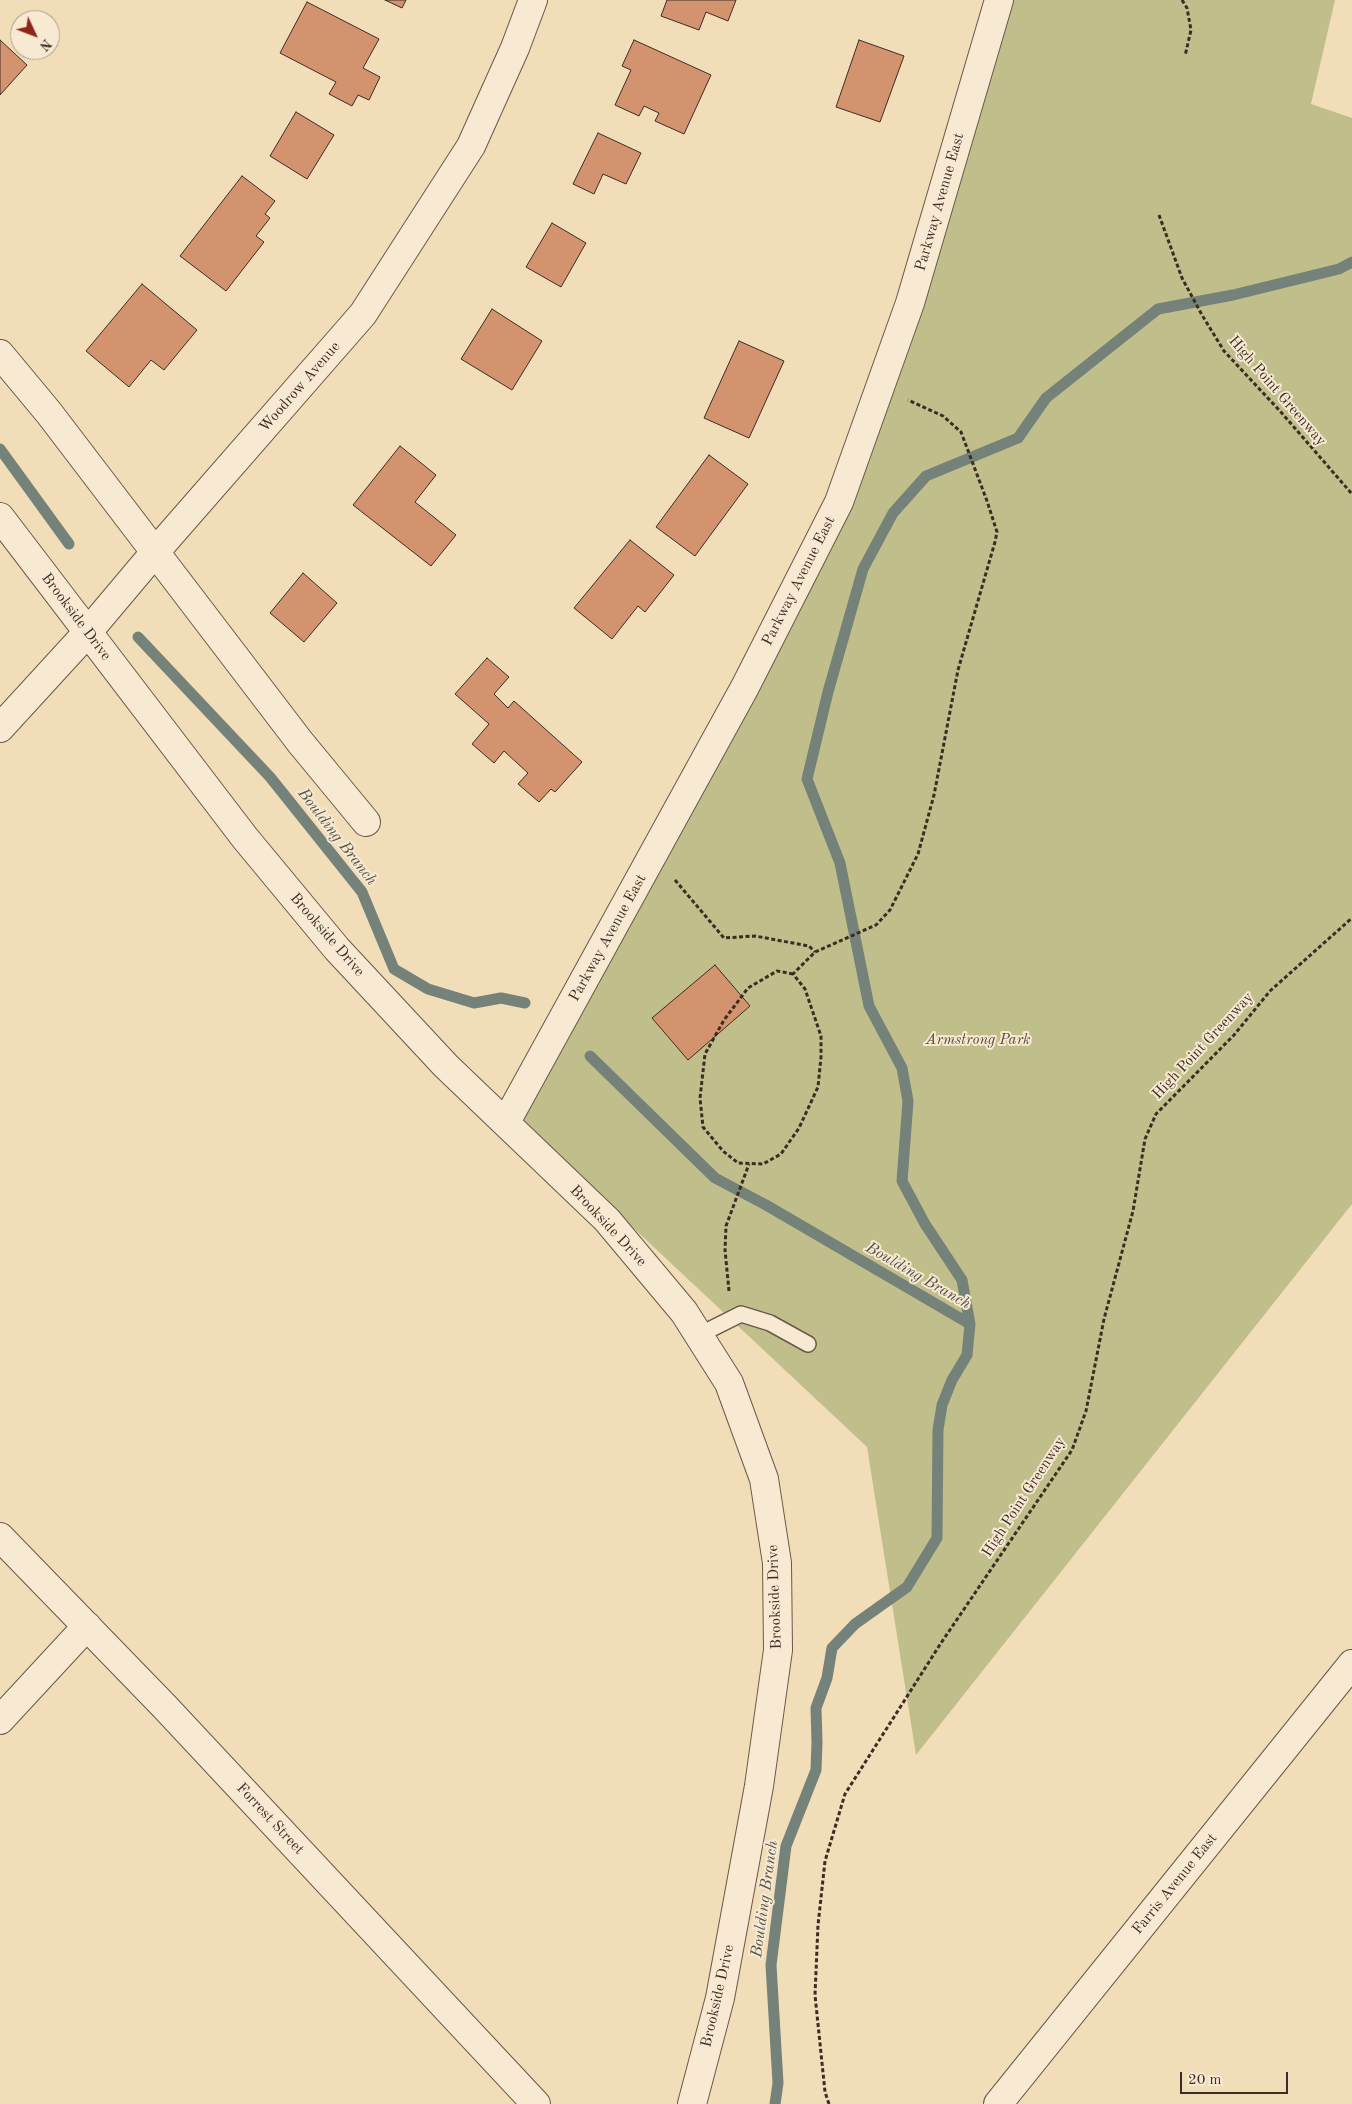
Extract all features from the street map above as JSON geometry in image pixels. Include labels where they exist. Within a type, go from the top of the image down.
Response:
[{"type":"street","name":"Woodrow Avenue","points":[[0,728],[87,633],[363,314],[471,146],[515,48],[533,0]]},
{"type":"street","name":"Parkway Avenue East","points":[[506,1122],[745,687],[839,502],[910,303],[999,0]]},
{"type":"street","points":[[0,354],[49,413],[156,551],[300,742],[366,822]]},
{"type":"street","name":"Brookside Drive","points":[[0,517],[245,838],[337,949],[446,1066],[607,1220],[684,1312],[729,1383],[764,1479],[777,1563],[778,1650],[759,1786],[720,1998],[692,2104]]},
{"type":"street","name":"Forrest Street","points":[[0,1537],[87,1626],[536,2104]]},
{"type":"street","points":[[0,1720],[87,1626]]},
{"type":"street","name":"Farris Avenue East","points":[[998,2104],[1352,1664]]},
{"type":"lane","points":[[699,1335],[741,1314],[770,1322],[808,1344]]},
{"type":"path","points":[[1182,0],[1187,8],[1191,30],[1185,56]]},
{"type":"path","name":"High Point Greenway","points":[[1159,216],[1182,278],[1224,351],[1280,411],[1352,494]]},
{"type":"path","points":[[793,974],[815,952],[876,925],[890,910],[918,854],[934,795],[958,670],[997,532],[984,491],[961,432],[943,416],[880,388]]},
{"type":"path","points":[[654,854],[724,938],[755,936],[808,946],[815,952]]},
{"type":"path","name":"High Point Greenway","points":[[828,2104],[815,1995],[818,1925],[825,1861],[845,1794],[941,1643],[1072,1450],[1086,1410],[1104,1318],[1132,1211],[1145,1140],[1156,1114],[1234,1035],[1270,991],[1352,918]]},
{"type":"path","points":[[777,971],[793,974],[805,989],[821,1036],[818,1087],[799,1128],[781,1154],[764,1164],[738,1163],[723,1151],[704,1128],[700,1098],[705,1054],[724,1020],[748,988],[777,971]]},
{"type":"path","points":[[741,1314],[728,1291],[726,1234],[732,1209],[748,1172],[749,1164]]},
{"type":"green space","name":"Armstrong Park","points":[[994,0],[1335,0],[1311,104],[1352,118],[1352,1204],[916,1755],[867,1447],[595,1192],[506,1122],[839,502]]},
{"type":"building","points":[[385,0],[406,0],[402,8]]},
{"type":"building","points":[[667,0],[736,0],[728,21],[706,12],[699,30],[661,16]]},
{"type":"building","points":[[307,2],[379,39],[363,68],[380,77],[369,100],[358,95],[352,106],[329,94],[336,82],[280,53]]},
{"type":"building","points":[[0,40],[10,49],[10,60],[22,60],[27,65],[0,95]]},
{"type":"building","points":[[634,40],[711,75],[684,134],[655,121],[659,113],[644,106],[639,116],[615,105],[631,70],[622,66]]},
{"type":"building","points":[[859,40],[904,56],[880,122],[836,107]]},
{"type":"building","points":[[296,112],[334,135],[307,179],[270,156]]},
{"type":"building","points":[[598,133],[641,153],[626,184],[603,174],[594,194],[573,184]]},
{"type":"building","points":[[242,176],[275,201],[265,214],[270,218],[256,236],[264,242],[226,291],[180,256]]},
{"type":"building","points":[[552,223],[586,243],[561,287],[526,267]]},
{"type":"building","points":[[142,284],[197,330],[164,370],[151,360],[129,387],[86,351]]},
{"type":"building","points":[[492,309],[542,341],[512,390],[461,359]]},
{"type":"building","points":[[739,341],[784,361],[749,438],[704,418]]},
{"type":"building","points":[[400,446],[436,475],[415,502],[456,535],[431,566],[353,505]]},
{"type":"building","points":[[709,455],[748,484],[695,556],[656,527]]},
{"type":"building","points":[[630,540],[674,575],[645,612],[638,606],[612,639],[574,608]]},
{"type":"building","points":[[303,573],[337,603],[304,642],[270,613]]},
{"type":"building","points":[[487,658],[509,677],[494,694],[508,708],[514,701],[582,762],[555,792],[551,789],[539,802],[518,784],[528,773],[504,751],[494,763],[472,744],[489,724],[455,694]]},
{"type":"building","points":[[715,965],[750,1006],[688,1060],[652,1018]]},
{"type":"waterway","points":[[775,2104],[778,2083],[771,1965],[786,1846],[816,1770],[816,1708],[827,1678],[832,1648],[855,1624],[907,1587],[937,1538],[938,1430],[942,1405],[952,1380],[967,1355],[970,1324],[962,1280],[925,1224],[902,1181],[908,1101],[902,1068],[869,1006],[840,863],[807,779],[828,692],[863,569],[893,513],[926,476],[1018,438],[1046,398],[1158,309],[1233,295],[1339,269],[1352,262]]},
{"type":"waterway","name":"Boulding Branch","points":[[0,449],[69,544]]},
{"type":"waterway","name":"Boulding Branch","points":[[138,637],[270,777],[362,892],[394,969],[428,989],[474,1003],[501,998],[525,1003]]},
{"type":"waterway","name":"Boulding Branch","points":[[590,1056],[715,1178],[766,1205],[970,1324]]}]
